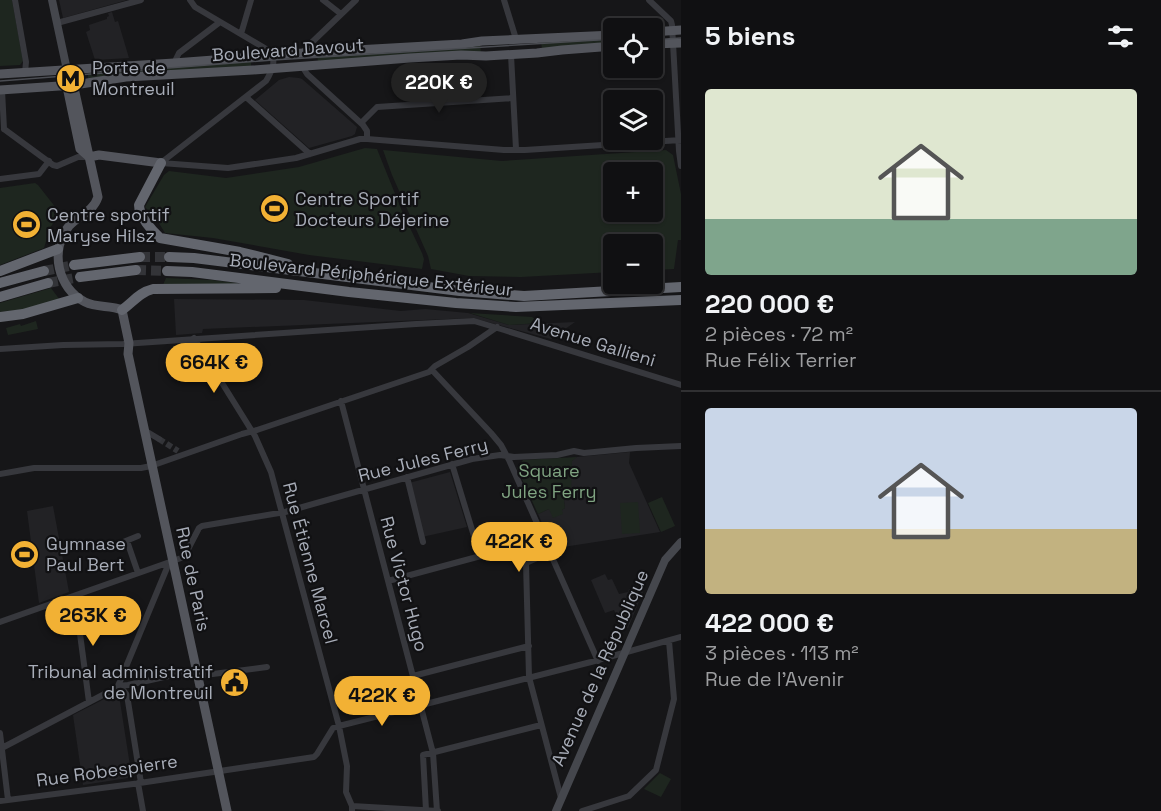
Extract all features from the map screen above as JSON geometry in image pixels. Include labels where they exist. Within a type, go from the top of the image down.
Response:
[{"type":"highway","points":[[161,163],[138,209],[141,216],[160,238],[240,252],[328,274]]},
{"type":"highway","points":[[0,271],[58,249]]},
{"type":"highway","points":[[74,265],[140,257]]},
{"type":"highway","points":[[169,257],[194,258],[460,291],[524,296],[681,287]]},
{"type":"highway","points":[[80,277],[136,270]]},
{"type":"highway","points":[[0,283],[44,271]]},
{"type":"highway","name":"Boulevard Périphérique Extérieur","points":[[167,271],[192,272],[349,292],[516,307],[681,300]]},
{"type":"highway","points":[[0,297],[48,283]]},
{"type":"highway","points":[[117,309],[134,302],[144,291],[153,289],[279,288],[349,292]]},
{"type":"highway","points":[[0,317],[23,314],[78,298]]},
{"type":"main road","points":[[52,0],[67,70],[65,77],[70,85],[80,149],[89,157],[98,197],[96,204],[68,227],[58,249],[58,267],[62,279],[78,298],[93,305],[117,309]]},
{"type":"main road","name":"Boulevard Davout","points":[[0,74],[603,35]]},
{"type":"main road","name":"Boulevard Davout","points":[[1,90],[70,85],[126,77],[460,55],[480,57],[603,47]]},
{"type":"main road","points":[[89,157],[102,156],[161,163]]},
{"type":"main road","name":"Rue de Paris","points":[[117,309],[227,811]]},
{"type":"main road","name":"Avenue de la République","points":[[556,811],[665,560],[681,542]]},
{"type":"street","points":[[15,0],[27,65],[26,73]]},
{"type":"street","points":[[57,23],[141,0]]},
{"type":"street","points":[[161,163],[266,81],[272,68],[266,64],[269,56],[268,50],[195,7],[190,0]]},
{"type":"street","points":[[242,34],[250,0]]},
{"type":"street","points":[[323,0],[341,14]]},
{"type":"street","points":[[303,53],[356,0]]},
{"type":"street","points":[[504,0],[516,39]]},
{"type":"street","points":[[649,0],[672,21],[677,30],[681,166]]},
{"type":"street","points":[[174,63],[179,53],[220,22]]},
{"type":"street","points":[[511,55],[516,149]]},
{"type":"street","points":[[302,66],[307,74],[361,123],[367,131],[367,139]]},
{"type":"street","points":[[1,90],[2,129],[53,165],[57,166],[78,157],[89,157]]},
{"type":"street","points":[[246,97],[310,154]]},
{"type":"street","points":[[361,123],[377,107],[513,98]]},
{"type":"street","points":[[161,163],[228,168],[296,158],[367,139],[495,149],[680,140]]},
{"type":"street","points":[[0,179],[39,174],[49,161]]},
{"type":"street","name":"Avenue Gallieni","points":[[0,349],[126,344],[474,321],[681,385]]},
{"type":"street","points":[[0,474],[34,468],[141,468],[151,466],[181,452],[341,402],[432,370],[497,327]]},
{"type":"street","name":"Rue Étienne Marcel","points":[[194,338],[252,431],[271,472],[338,722],[346,766],[345,792],[352,808]]},
{"type":"street","points":[[432,370],[501,445],[598,660]]},
{"type":"street","name":"Rue Victor Hugo","points":[[341,402],[433,753],[438,811]]},
{"type":"street","points":[[144,429],[159,439]]},
{"type":"street","name":"Rue Jules Ferry","points":[[171,562],[186,556],[202,526],[281,513],[472,459],[500,455],[525,457],[557,455],[574,451],[584,453],[681,446]]},
{"type":"street","points":[[452,464],[480,556]]},
{"type":"street","points":[[406,477],[423,543]]},
{"type":"street","points":[[111,547],[138,536]]},
{"type":"street","points":[[127,542],[138,573]]},
{"type":"street","points":[[388,581],[507,550],[526,563]]},
{"type":"street","points":[[526,563],[550,552]]},
{"type":"street","points":[[0,622],[171,562]]},
{"type":"street","points":[[119,686],[171,562]]},
{"type":"street","points":[[526,563],[529,677],[561,799]]},
{"type":"street","points":[[75,596],[88,702]]},
{"type":"street","points":[[338,722],[420,705],[681,637]]},
{"type":"street","points":[[582,811],[629,796],[657,770],[674,699],[669,641]]},
{"type":"street","points":[[413,676],[529,646]]},
{"type":"street","points":[[1,748],[119,686],[197,673],[267,667]]},
{"type":"street","points":[[119,686],[127,695],[143,811]]},
{"type":"street","name":"Rue Robespierre","points":[[0,801],[314,757],[338,722]]},
{"type":"street","points":[[426,810],[423,756],[541,725]]},
{"type":"street","points":[[0,733],[8,800]]},
{"type":"street","points":[[352,808],[438,811]]},
{"type":"shaded area","points":[[59,0],[127,0],[63,18]]},
{"type":"shaded area","points":[[112,12],[115,22],[118,21],[129,58],[95,60],[86,32],[90,30],[89,25],[107,19],[108,13]]},
{"type":"shaded area","points":[[289,77],[302,79],[357,127],[355,134],[309,148],[255,100],[279,80]]},
{"type":"shaded area","points":[[174,299],[304,300],[401,311],[425,309],[468,313],[509,325],[575,322],[551,339],[473,318],[203,329],[202,333],[176,335]]},
{"type":"shaded area","points":[[630,452],[629,463],[660,532],[557,548],[555,545],[552,546],[538,514],[549,509],[565,508],[564,501],[574,458]]},
{"type":"shaded area","points":[[450,472],[467,527],[422,537],[409,483]]},
{"type":"shaded area","points":[[53,506],[69,592],[39,603],[27,511]]},
{"type":"shaded area","points":[[605,574],[608,580],[612,579],[619,594],[628,592],[629,589],[645,587],[628,628],[621,626],[614,610],[605,613],[591,580]]},
{"type":"shaded area","points":[[116,693],[119,695],[131,772],[128,772],[128,778],[83,785],[73,715]]},
{"type":"green space","points":[[0,0],[12,0],[23,61],[20,65],[0,66]]},
{"type":"green space","points":[[603,37],[603,45],[542,50],[541,39]]},
{"type":"green space","points":[[480,43],[481,54],[318,61],[317,56]]},
{"type":"green space","points":[[251,61],[251,66],[88,79],[88,73]]},
{"type":"green space","name":"Centre Sportif Docteurs Déjerine","points":[[365,148],[377,149],[422,253],[424,259],[422,269],[309,255],[213,238],[165,233],[145,207],[164,175],[169,171],[226,178],[299,167]]},
{"type":"green space","points":[[383,150],[502,161],[666,150],[673,155],[681,194],[681,240],[678,240],[674,269],[663,270],[663,234],[603,234],[603,273],[521,277],[469,276],[431,269],[428,256]]},
{"type":"green space","name":"Centre sportif Maryse Hilsz","points":[[35,183],[60,213],[50,228],[44,248],[0,265],[0,188]]},
{"type":"green space","points":[[166,278],[238,283],[237,285],[163,285]]},
{"type":"green space","points":[[51,288],[60,300],[21,310],[0,312],[0,303]]},
{"type":"green space","points":[[470,313],[532,317],[541,323],[509,325]]},
{"type":"green space","points":[[36,321],[38,329],[8,335],[6,328]]},
{"type":"green space","name":"Square Jules Ferry","points":[[577,457],[572,461],[571,495],[567,495],[564,501],[563,514],[553,518],[549,509],[538,514],[517,468],[523,460]]},
{"type":"green space","points":[[662,497],[675,526],[661,532],[648,503]]},
{"type":"green space","points":[[638,502],[640,533],[622,534],[620,503]]},
{"type":"green space","points":[[660,773],[671,779],[661,797],[644,789]]},
{"type":"tunnel","points":[[140,257],[169,257]]},
{"type":"tunnel","points":[[44,271],[74,265]]},
{"type":"tunnel","points":[[136,270],[167,271]]},
{"type":"tunnel","points":[[48,283],[80,277]]},
{"type":"tunnel","points":[[159,439],[178,451]]},
{"type":"tram line","points":[[663,39],[681,38]]},
{"type":"tram line","points":[[0,81],[273,60],[603,40]]},
{"type":"place","name":"Porte de Montreuil","points":[[71,78]]},
{"type":"place","name":"Centre Sportif Docteurs Déjerine","points":[[274,209]]},
{"type":"place","name":"Centre sportif Maryse Hilsz","points":[[26,225]]},
{"type":"place","name":"Gymnase Paul Bert","points":[[25,554]]},
{"type":"place","name":"Tribunal administratif de Montreuil","points":[[234,682]]}]
